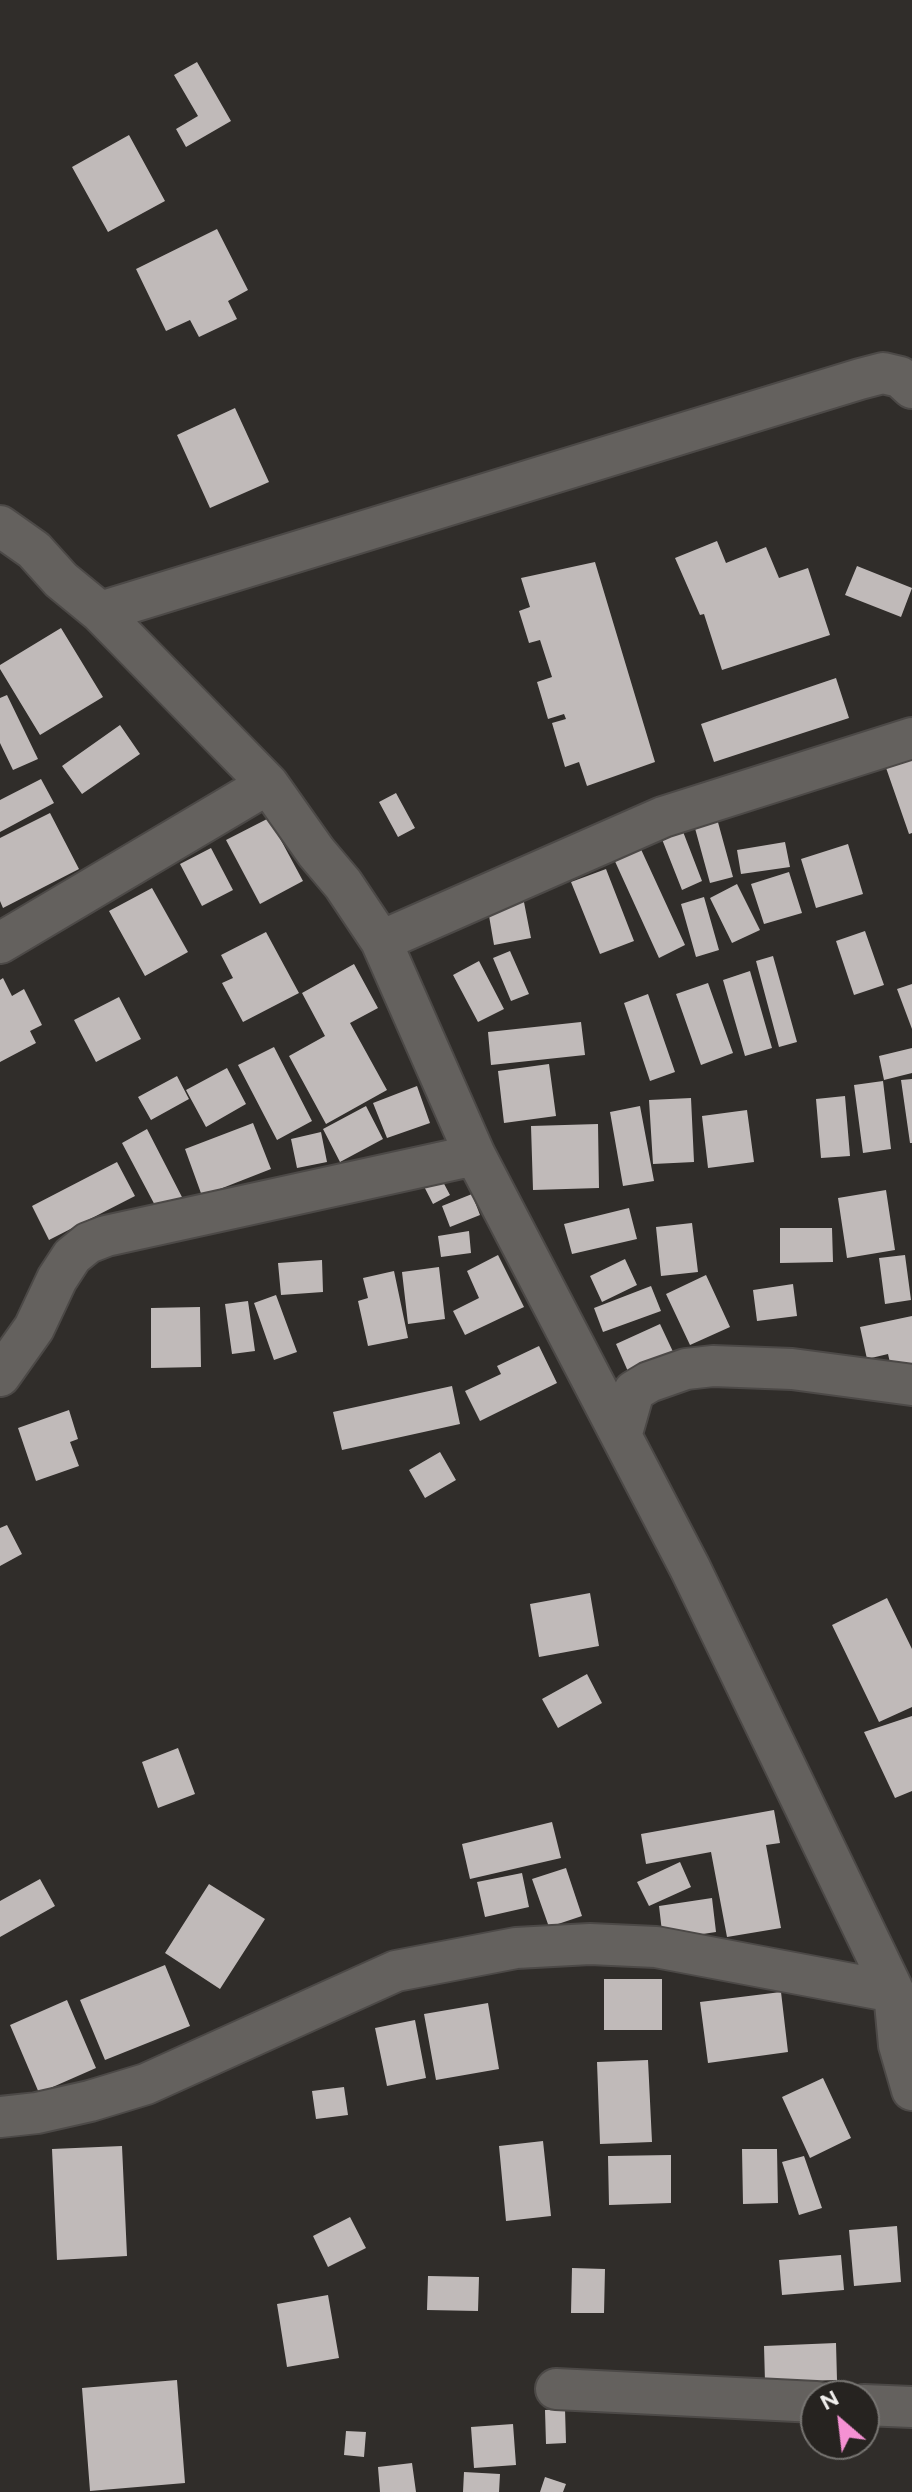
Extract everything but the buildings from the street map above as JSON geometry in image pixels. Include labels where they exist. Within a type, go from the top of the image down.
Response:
[{"type":"street","points":[[100,612],[860,379],[883,373],[900,377],[912,388]]},
{"type":"street","points":[[0,526],[17,558],[61,580],[100,612],[268,784],[343,884],[381,941],[475,1155],[622,1433],[792,1776],[826,1854],[894,1992],[899,2045],[912,2090]]},
{"type":"street","points":[[381,941],[663,817],[912,738]]},
{"type":"street","points":[[0,943],[268,784]]},
{"type":"street","points":[[0,1376],[34,1328],[57,1279],[72,1256],[88,1243],[106,1236],[475,1155]]},
{"type":"street","points":[[622,1433],[634,1391],[649,1382],[686,1369],[713,1366],[792,1369],[912,1385]]},
{"type":"street","points":[[0,2117],[37,2113],[146,2084],[396,1971],[516,1948],[590,1944],[656,1947],[894,1992]]},
{"type":"street","points":[[556,2389],[800,2401]]},
{"type":"street","points":[[880,2406],[912,2407]]}]
